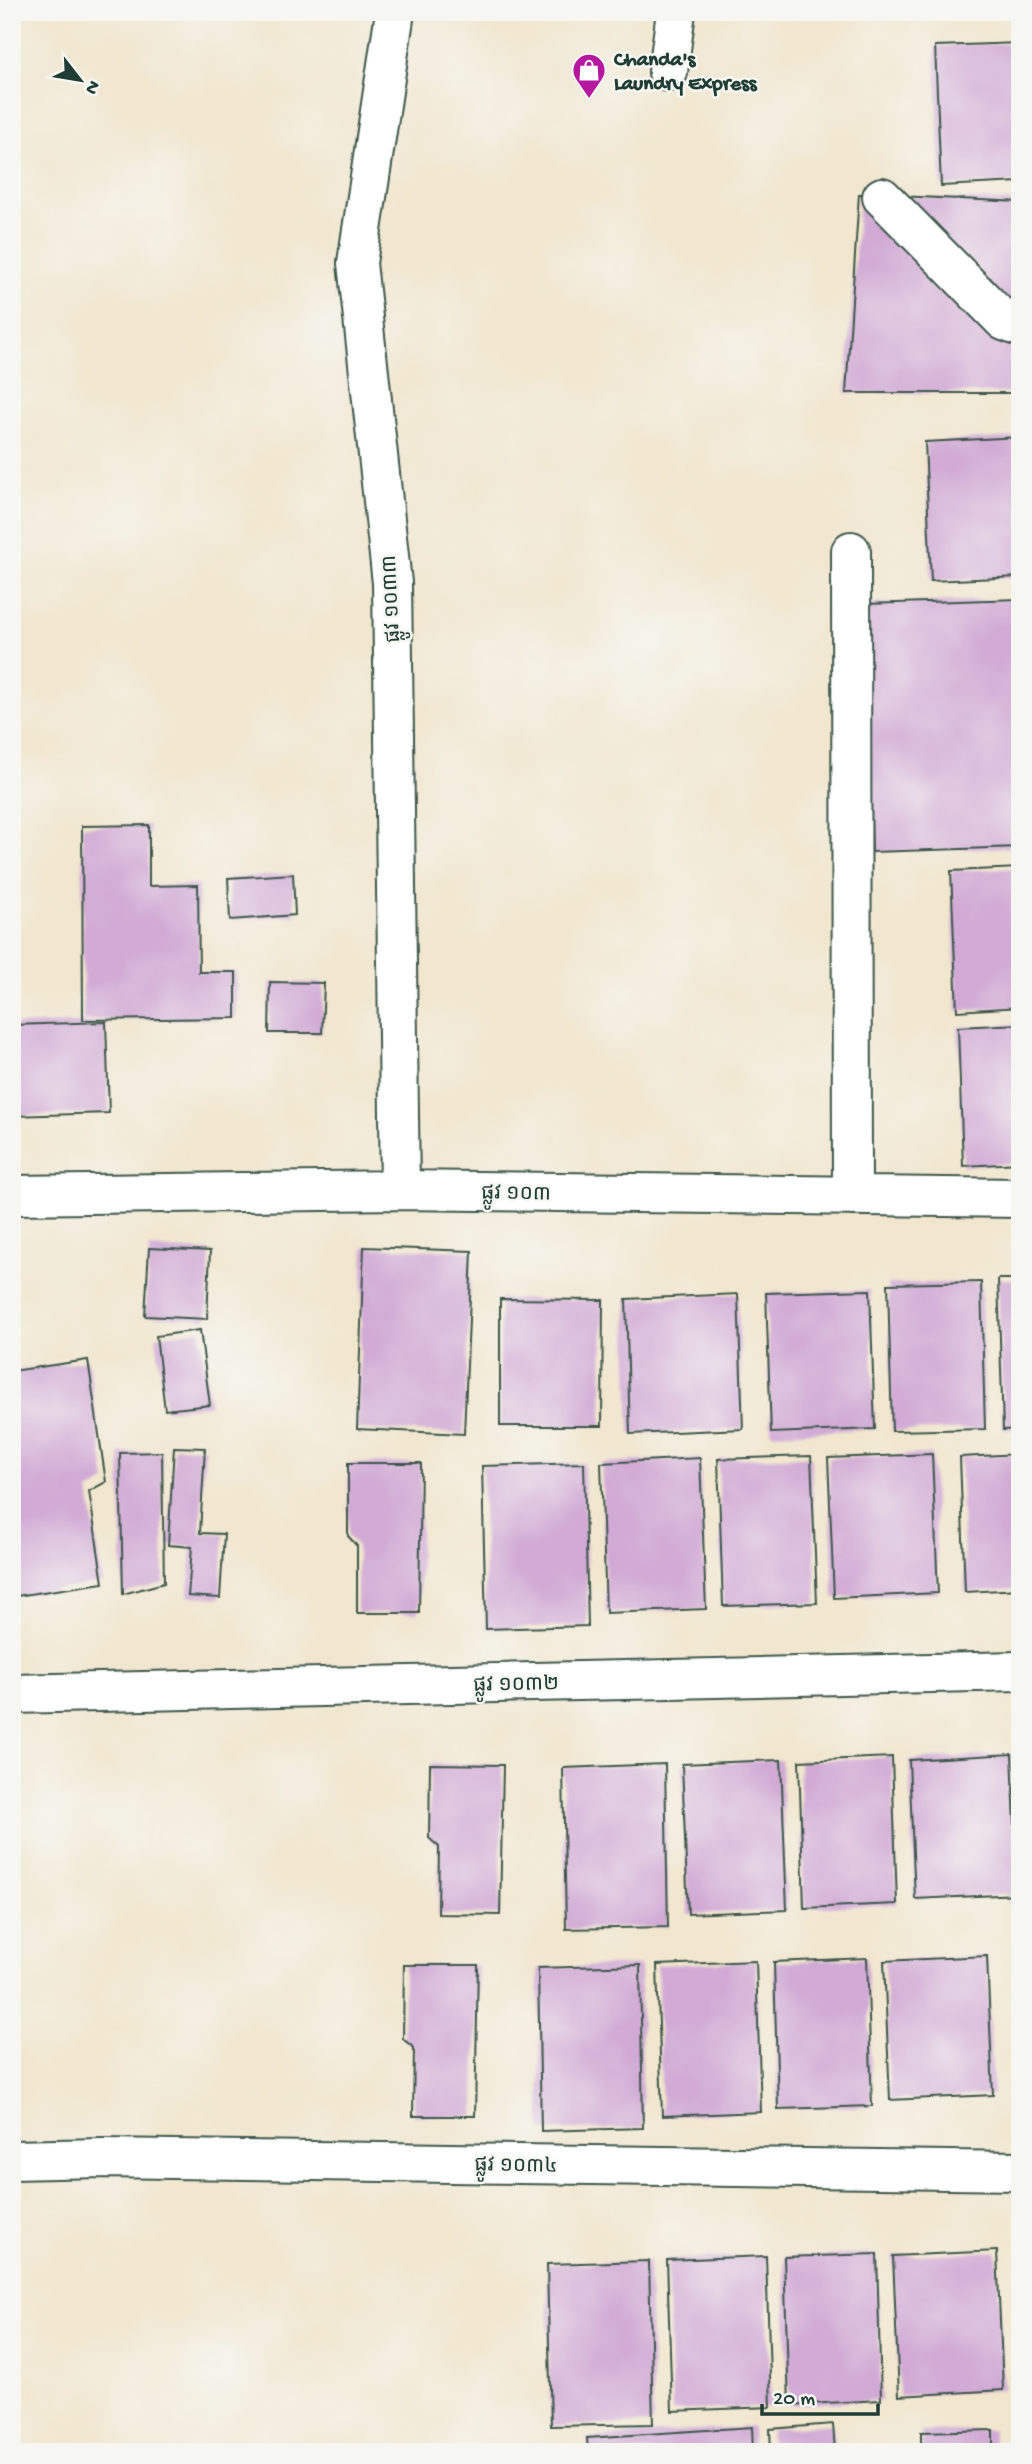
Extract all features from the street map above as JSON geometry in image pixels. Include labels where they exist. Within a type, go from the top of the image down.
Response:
[{"type":"street","name":"ផ្លូវ ១០៣៣","points":[[395,12],[357,262],[392,583],[400,1190]]},
{"type":"street","points":[[668,72],[676,12]]},
{"type":"street","points":[[882,197],[1004,321],[1020,327]]},
{"type":"street","points":[[850,551],[852,1196]]},
{"type":"street","name":"ផ្លូវ ១០៣","points":[[12,1195],[400,1190],[1020,1198]]},
{"type":"street","name":"ផ្លូវ ១០៣២","points":[[12,1694],[1020,1671]]},
{"type":"street","name":"ផ្លូវ ១០៣៤","points":[[12,2160],[101,2158],[1020,2171]]},
{"type":"building","points":[[1020,43],[1020,182],[941,186],[935,46]]},
{"type":"building","points":[[859,194],[1020,202],[1020,393],[846,393]]},
{"type":"building","points":[[1020,437],[1020,577],[931,581],[925,442]]},
{"type":"building","points":[[1020,599],[1020,847],[872,852],[866,604]]},
{"type":"building","points":[[149,825],[149,886],[198,885],[199,972],[236,972],[236,1018],[83,1020],[82,826]]},
{"type":"building","points":[[1020,868],[1020,1007],[957,1011],[951,871]]},
{"type":"building","points":[[293,874],[295,915],[230,920],[228,878]]},
{"type":"building","points":[[270,982],[324,983],[322,1033],[269,1033]]},
{"type":"building","points":[[106,1022],[109,1113],[12,1116],[12,1025]]},
{"type":"building","points":[[1020,1024],[1020,1163],[963,1166],[958,1027]]},
{"type":"building","points":[[364,1247],[472,1251],[464,1434],[357,1429]]},
{"type":"building","points":[[149,1248],[210,1251],[207,1319],[145,1316]]},
{"type":"building","points":[[998,1279],[1020,1279],[1020,1429],[1003,1430]]},
{"type":"building","points":[[981,1282],[985,1429],[892,1431],[888,1284]]},
{"type":"building","points":[[870,1290],[875,1429],[771,1433],[766,1293]]},
{"type":"building","points":[[738,1294],[743,1429],[630,1434],[626,1299]]},
{"type":"building","points":[[500,1299],[603,1300],[602,1426],[500,1426]]},
{"type":"building","points":[[200,1330],[210,1405],[165,1410],[156,1336]]},
{"type":"building","points":[[88,1360],[106,1482],[89,1491],[103,1583],[16,1596],[12,1569],[12,1371]]},
{"type":"building","points":[[174,1447],[205,1448],[200,1533],[224,1534],[220,1598],[188,1596],[192,1547],[168,1545]]},
{"type":"building","points":[[162,1452],[164,1583],[123,1594],[120,1453]]},
{"type":"building","points":[[932,1454],[938,1593],[834,1598],[828,1458]]},
{"type":"building","points":[[1020,1454],[1020,1589],[965,1592],[960,1457]]},
{"type":"building","points":[[811,1456],[817,1603],[723,1606],[718,1459]]},
{"type":"building","points":[[700,1458],[706,1609],[606,1613],[601,1463]]},
{"type":"building","points":[[348,1463],[421,1463],[419,1613],[357,1613],[357,1546],[348,1536]]},
{"type":"building","points":[[584,1463],[588,1626],[486,1629],[482,1466]]},
{"type":"building","points":[[1012,1754],[1018,1894],[915,1899],[909,1760]]},
{"type":"building","points":[[892,1757],[897,1904],[804,1908],[799,1761]]},
{"type":"building","points":[[781,1760],[787,1910],[688,1914],[682,1764]]},
{"type":"building","points":[[430,1764],[503,1765],[500,1915],[438,1914],[439,1847],[429,1838]]},
{"type":"building","points":[[665,1764],[668,1927],[566,1929],[563,1768]]},
{"type":"building","points":[[987,1956],[993,2095],[890,2100],[884,1961]]},
{"type":"building","points":[[867,1958],[872,2106],[778,2109],[774,1962]]},
{"type":"building","points":[[1016,1959],[1020,1959],[1020,2003],[1018,2003]]},
{"type":"building","points":[[756,1961],[761,2112],[662,2116],[657,1965]]},
{"type":"building","points":[[404,1965],[478,1965],[475,2116],[413,2116],[414,2048],[403,2039]]},
{"type":"building","points":[[640,1965],[643,2128],[541,2131],[538,1968]]},
{"type":"building","points":[[997,2251],[1003,2390],[899,2396],[893,2256]]},
{"type":"building","points":[[877,2254],[881,2400],[789,2405],[784,2257]]},
{"type":"building","points":[[766,2256],[771,2407],[672,2411],[667,2260]]},
{"type":"building","points":[[649,2261],[653,2424],[551,2426],[547,2264]]},
{"type":"building","points":[[833,2424],[835,2452],[771,2452],[770,2429]]},
{"type":"building","points":[[752,2427],[753,2452],[588,2452],[587,2438]]},
{"type":"building","points":[[993,2430],[993,2452],[921,2452],[921,2432]]},
{"type":"place","name":"Chanda's Laundry Express","points":[[589,100]]}]
